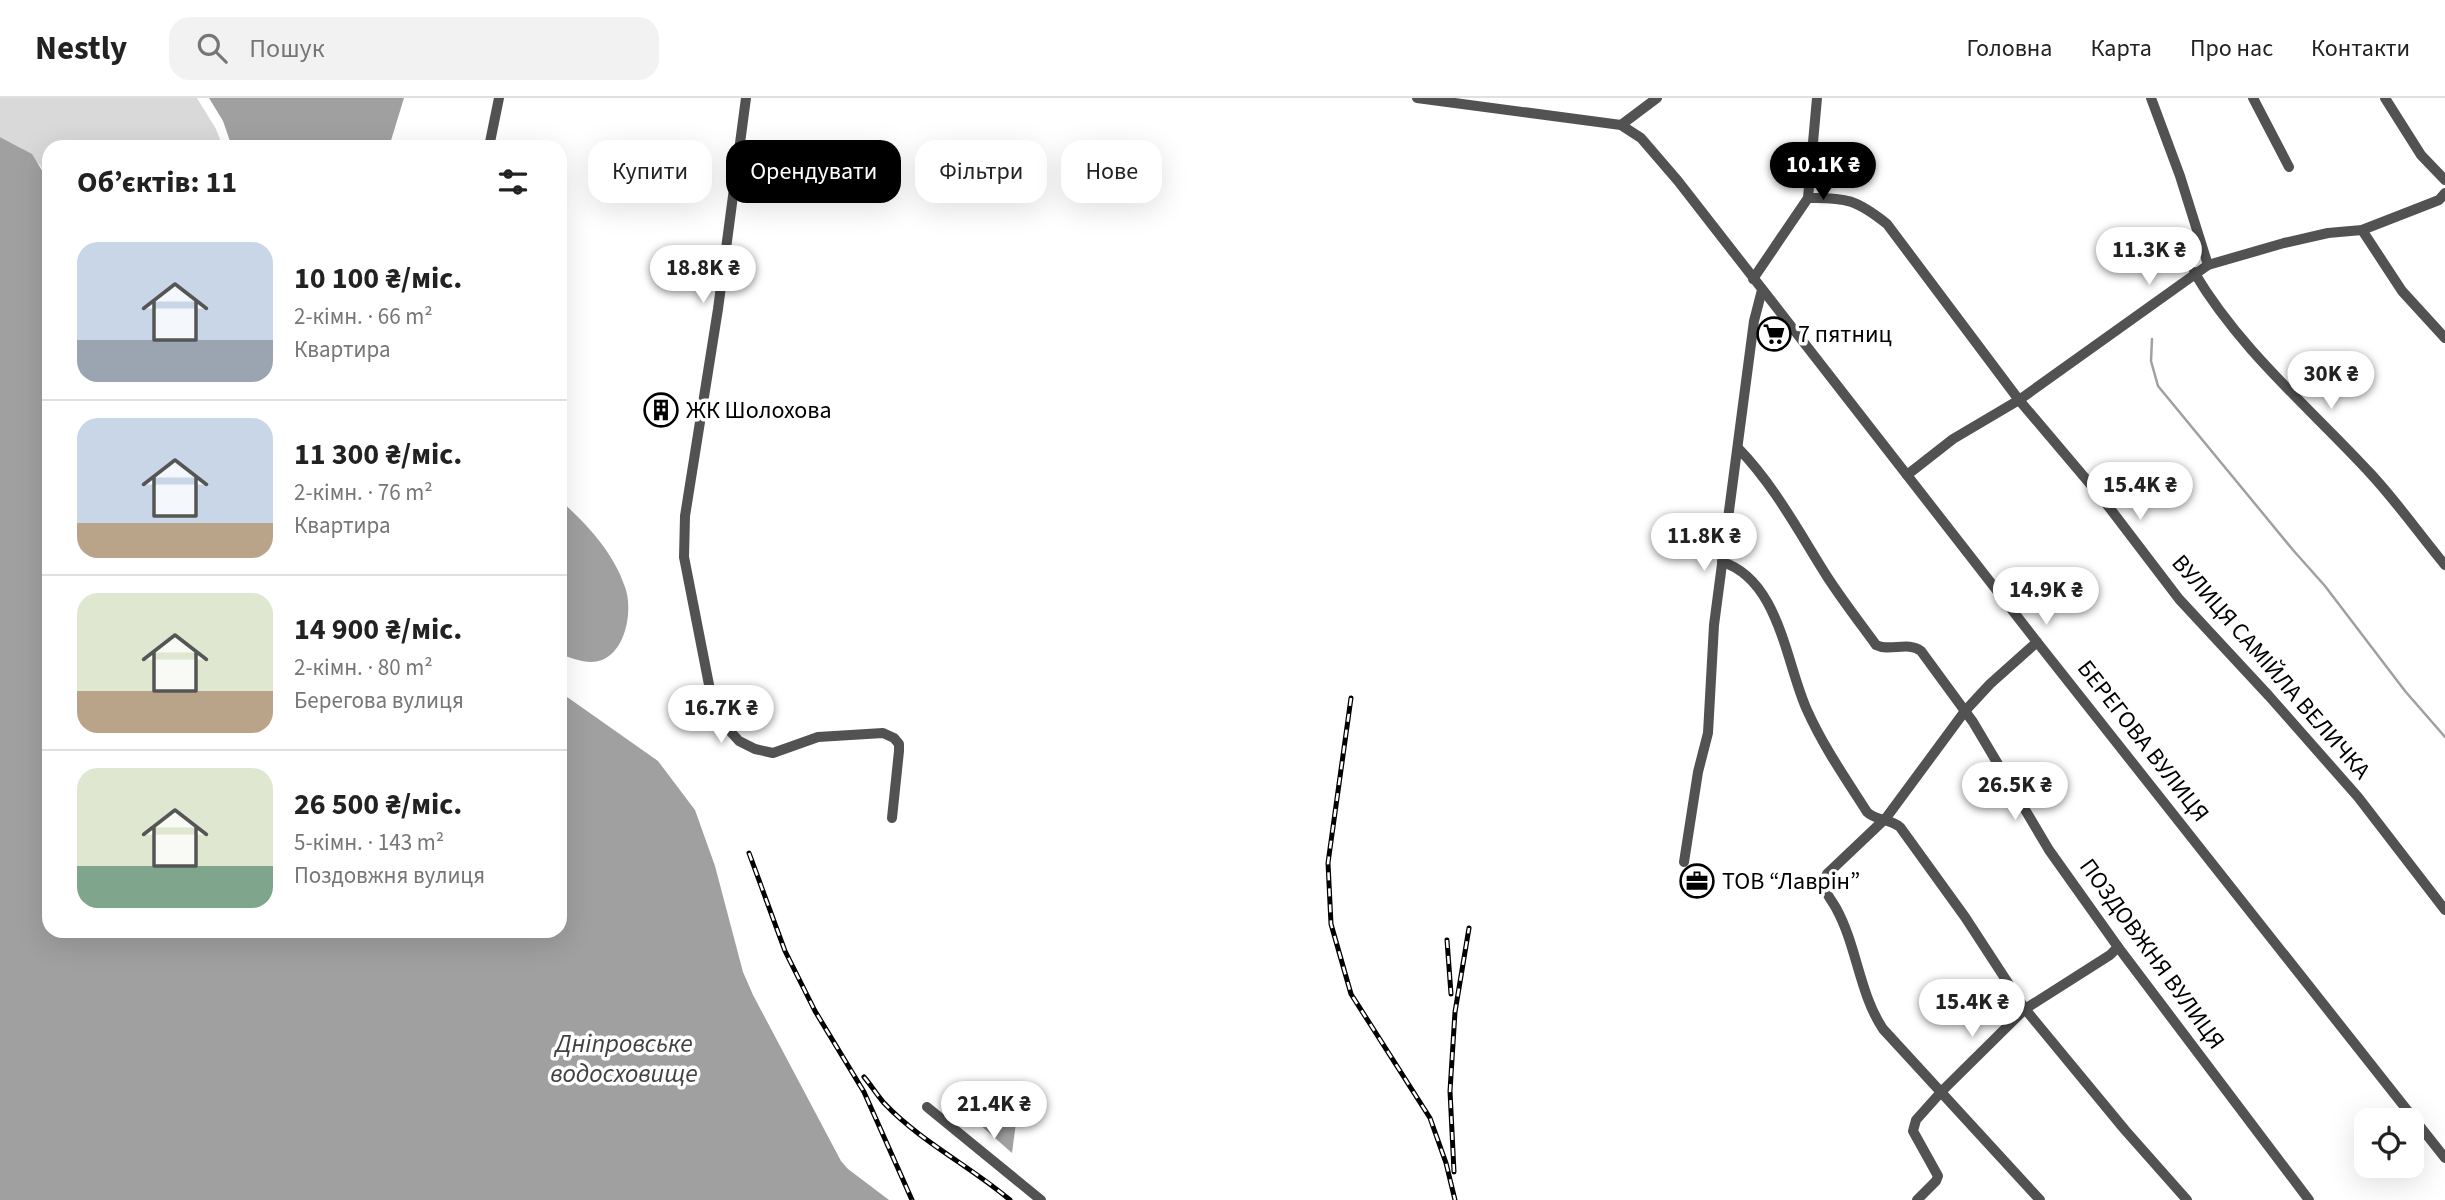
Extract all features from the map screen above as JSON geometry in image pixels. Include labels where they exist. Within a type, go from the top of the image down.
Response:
[{"type":"street","points":[[490,140],[499,98]]},
{"type":"street","points":[[746,98],[718,309],[685,516],[684,557],[711,695],[720,720],[739,741],[755,749],[773,753],[818,737],[845,734],[883,733],[894,738],[899,744],[899,751],[892,818]]},
{"type":"street","name":"БЕРЕГОВА ВУЛИЦЯ","points":[[1418,98],[1621,125],[1641,138],[2445,1158]]},
{"type":"street","points":[[1621,125],[1657,98]]},
{"type":"street","points":[[1753,279],[1808,198],[1817,98]]},
{"type":"street","points":[[2151,98],[2180,176],[2208,265]]},
{"type":"street","points":[[2253,98],[2289,167]]},
{"type":"street","points":[[2385,98],[2421,155],[2445,180]]},
{"type":"street","points":[[1907,475],[1952,439],[2019,400],[2086,353],[2194,272],[2208,265],[2284,243],[2328,233],[2362,230],[2439,200],[2445,193]]},
{"type":"street","name":"ВУЛИЦЯ САМІЙЛА ВЕЛИЧКА","points":[[1808,198],[1835,197],[1864,206],[1887,224],[2019,400],[2102,498],[2179,599],[2358,797],[2445,909]]},
{"type":"street","points":[[2362,230],[2402,291],[2445,338]]},
{"type":"street","points":[[2194,272],[2211,301],[2242,339],[2278,380],[2372,475],[2445,565]]},
{"type":"street","points":[[1684,862],[1698,772],[1708,733],[1714,625],[1754,321],[1762,290]]},
{"type":"street","name":"ПОЗДОВЖНЯ ВУЛИЦЯ","points":[[1738,448],[1750,460],[1787,512],[1829,580],[1876,645],[1883,648],[1917,648],[1965,711],[2049,850],[2118,947],[2309,1200]]},
{"type":"street","points":[[1722,562],[1732,565],[1754,584],[1768,604],[1780,629],[1806,708],[1821,739],[1867,812],[1875,818],[1886,818],[1900,827],[1965,917],[2025,1009],[2187,1200]]},
{"type":"street","points":[[2037,642],[1990,684],[1965,711],[1886,818],[1827,874],[1825,891],[1845,926],[1873,1014],[1883,1029],[2040,1200]]},
{"type":"street","points":[[1917,1200],[1936,1181],[1937,1172],[1913,1131],[1913,1125],[1941,1091],[2025,1009],[2110,955],[2118,947]]},
{"type":"street","points":[[927,1107],[1041,1200]]},
{"type":"shaded area","points":[[0,98],[197,98],[220,140],[42,140],[42,169],[21,148],[0,137]]},
{"type":"water","points":[[209,98],[404,98],[391,140],[230,140],[223,121]]},
{"type":"water","name":"Дніпровське водосховище","points":[[0,137],[32,154],[42,170],[42,938],[567,938],[567,697],[658,761],[695,810],[715,866],[743,972],[753,995],[841,1161],[889,1200],[0,1200]]},
{"type":"water","points":[[567,507],[589,529],[614,562],[625,587],[628,606],[626,628],[617,647],[602,660],[581,661],[567,656]]},
{"type":"water","points":[[962,1109],[1017,1115],[1012,1153]]},
{"type":"waterway","points":[[2152,339],[2151,361],[2158,386],[2325,586],[2405,691],[2445,737]]},
{"type":"railway","points":[[1351,698],[1328,863],[1331,924],[1351,994],[1430,1118],[1446,1163],[1455,1200]]},
{"type":"railway","points":[[749,853],[785,951],[815,1011],[864,1092],[912,1200]]},
{"type":"railway","points":[[1454,1172],[1450,1091],[1455,1012],[1469,928]]},
{"type":"railway","points":[[1447,940],[1451,994]]},
{"type":"railway","points":[[864,1077],[898,1117],[1010,1200]]},
{"type":"place","name":"7 пятниц","points":[[1774,334]]},
{"type":"place","name":"ЖК Шолохова","points":[[661,410]]},
{"type":"place","name":"ТОВ “Лаврін”","points":[[1697,881]]}]
